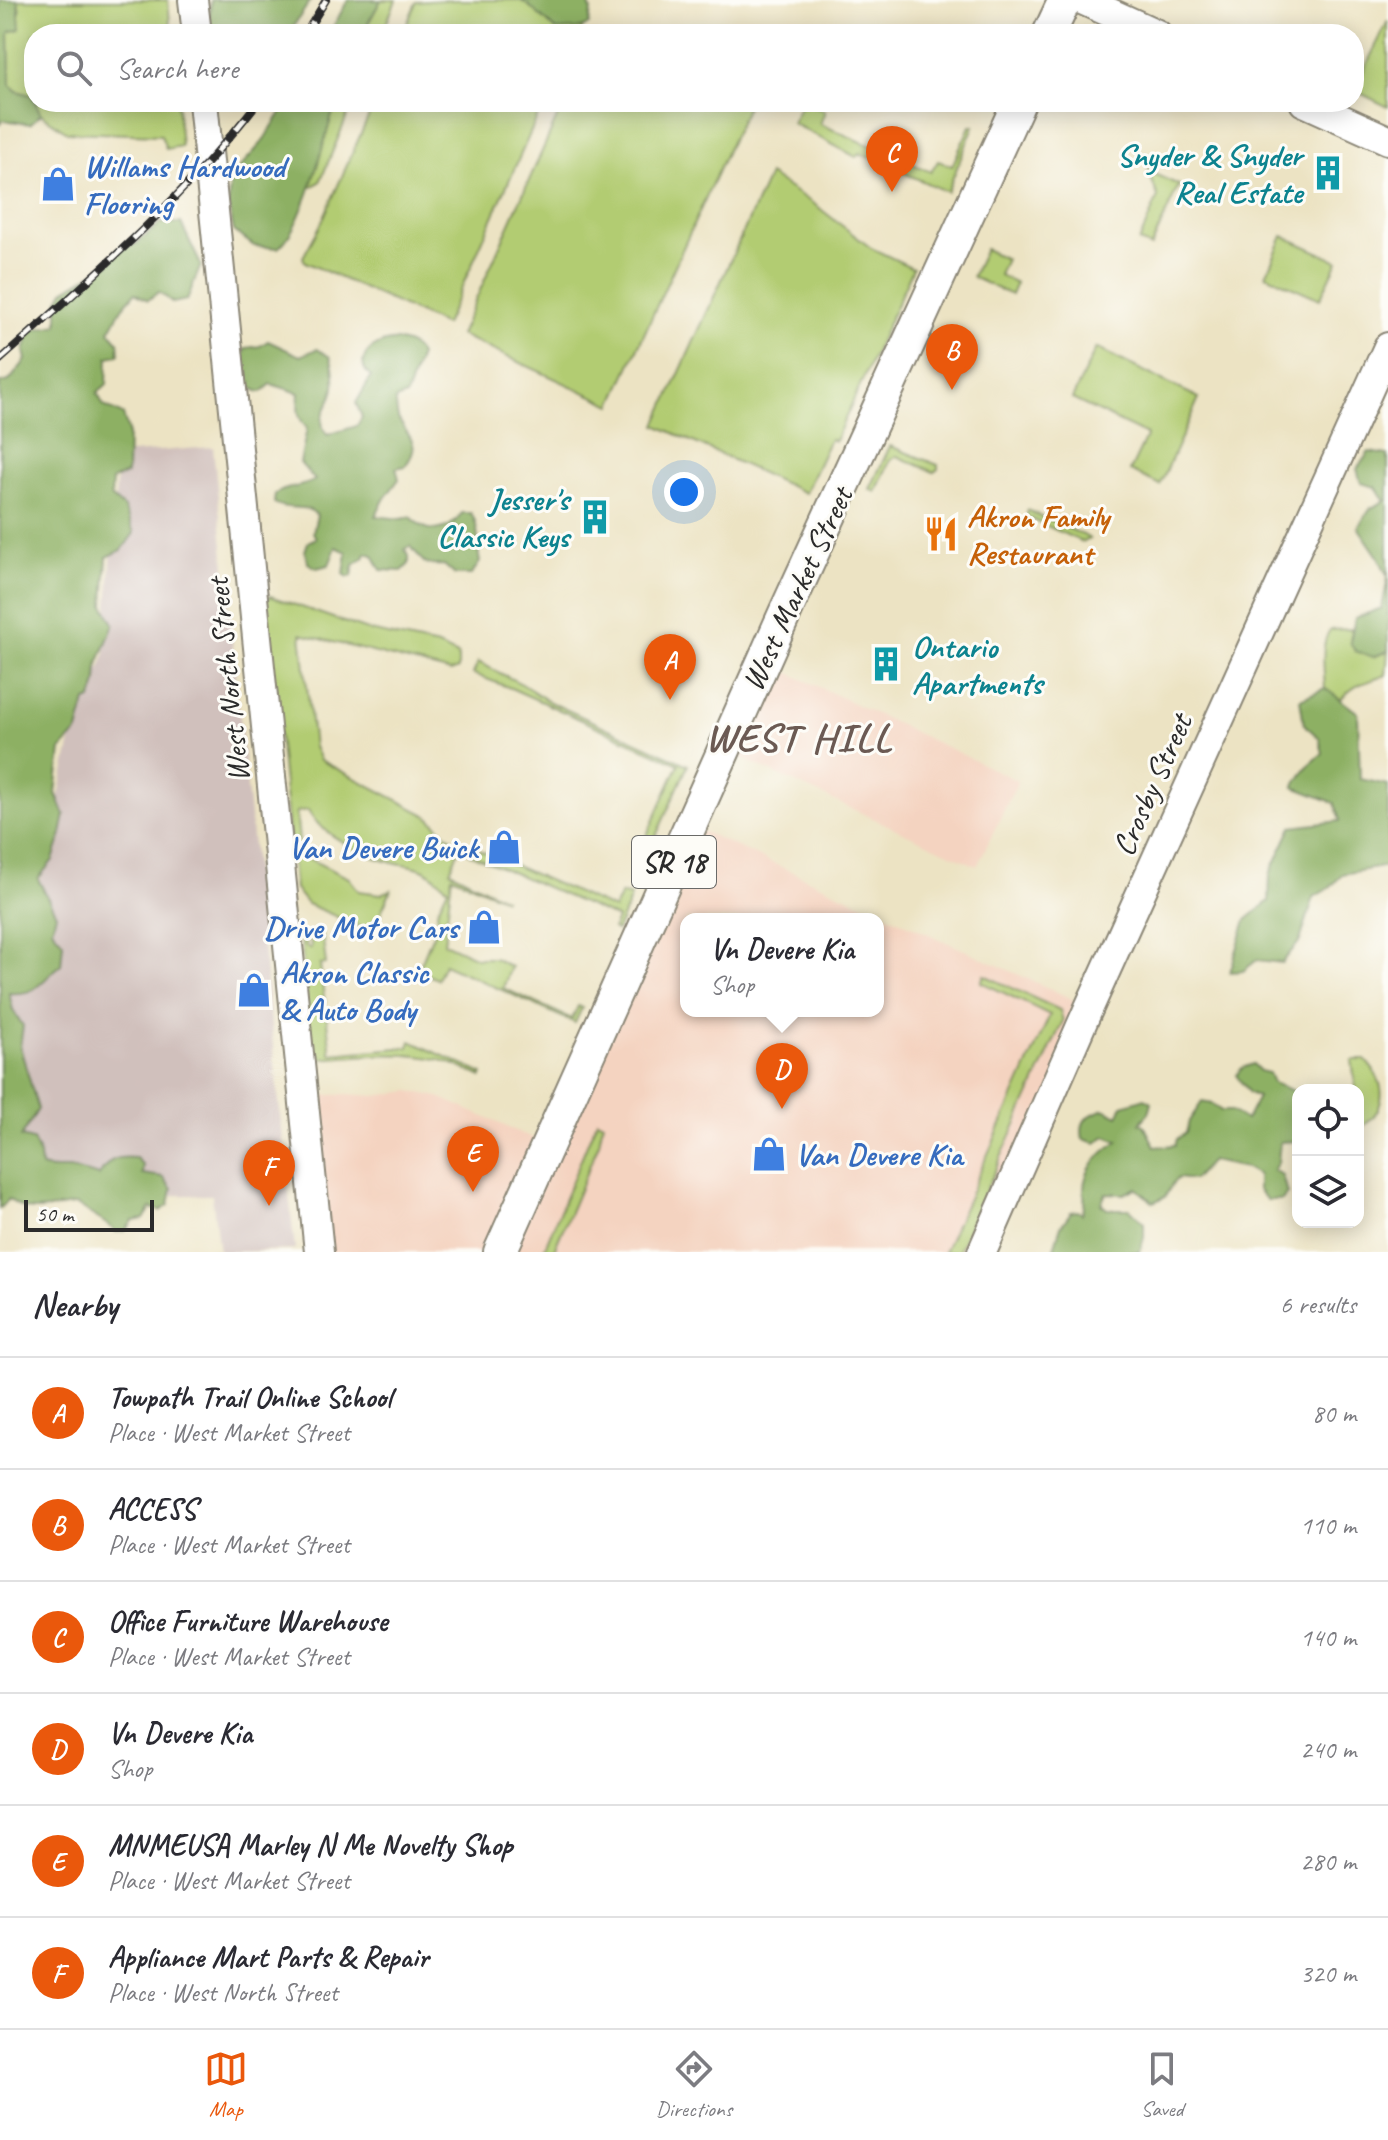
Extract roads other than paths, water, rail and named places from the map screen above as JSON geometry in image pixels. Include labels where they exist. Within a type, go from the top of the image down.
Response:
[{"type":"main road","points":[[1054,24],[1065,0]]},
{"type":"main road","name":"West Market Street","points":[[500,1252],[779,627],[1014,112]]},
{"type":"street","points":[[193,0],[196,24]]},
{"type":"street","points":[[1082,0],[1135,24]]},
{"type":"street","name":"West North Street","points":[[204,112],[319,1252]]},
{"type":"street","points":[[1326,112],[1388,140]]},
{"type":"street","name":"Crosby Street","points":[[982,1252],[1388,347]]},
{"type":"railway","points":[[311,24],[326,0]]},
{"type":"railway","points":[[0,360],[167,205],[250,112]]},
{"type":"place","name":"Snyder & Snyder Real Estate","points":[[1328,173]]},
{"type":"place","name":"Willams Hardwood Flooring","points":[[58,184]]},
{"type":"place","name":"Office Furniture Warehouse","points":[[892,192]]},
{"type":"place","name":"ACCESS","points":[[952,390]]},
{"type":"place","name":"Jesser's Classic Keys","points":[[595,517]]},
{"type":"place","name":"Akron Family Restaurant","points":[[941,534]]},
{"type":"place","name":"Ontario Apartments","points":[[886,664]]},
{"type":"place","name":"Towpath Trail Online School","points":[[670,700]]},
{"type":"place","name":"Van Devere Buick","points":[[504,847]]},
{"type":"place","name":"Drive Motor Cars","points":[[484,927]]},
{"type":"place","name":"Akron Classic & Auto Body","points":[[254,990]]},
{"type":"place","name":"Vn Devere Kia","points":[[782,1109]]},
{"type":"place","name":"Van Devere Kia","points":[[769,1154]]},
{"type":"place","name":"MNMEUSA Marley N Me Novelty Shop","points":[[473,1192]]},
{"type":"place","name":"Appliance Mart Parts & Repair","points":[[269,1206]]},
{"type":"district","name":"WEST HILL","points":[[799,738]]}]
